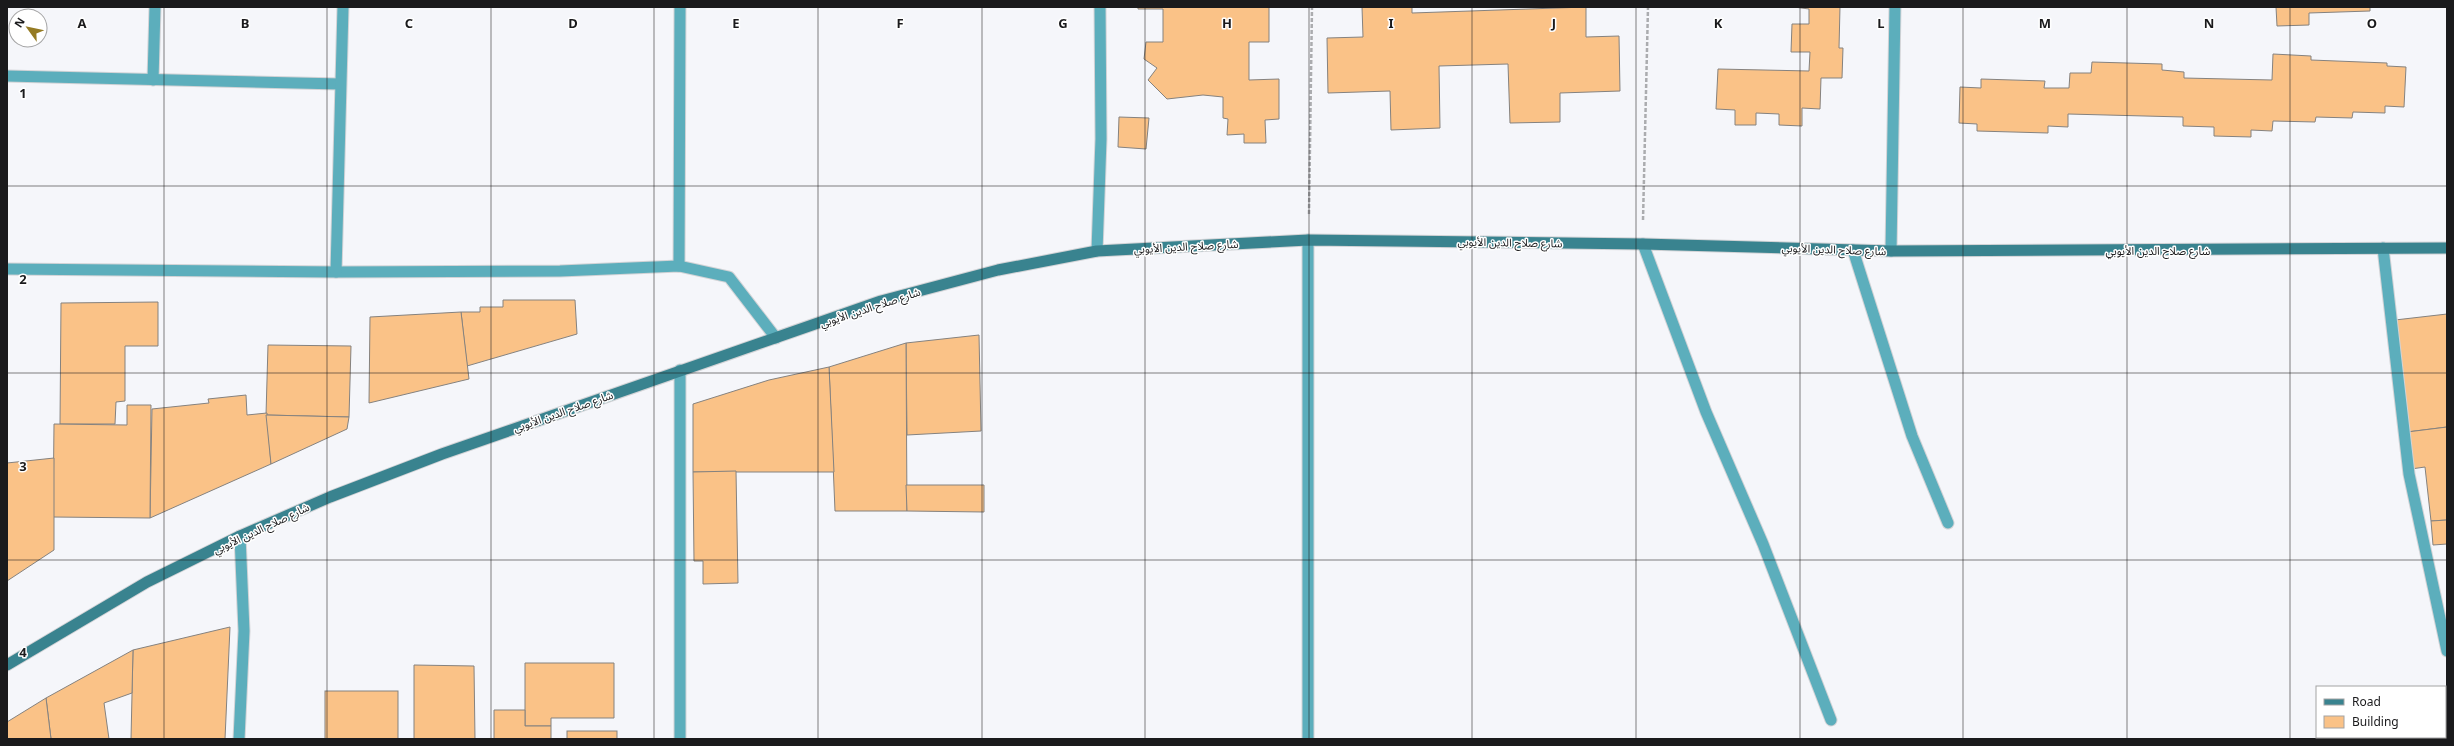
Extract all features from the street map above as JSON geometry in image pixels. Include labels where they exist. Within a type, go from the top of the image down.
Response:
[{"type":"main road","name":"شارع صلاح الدين الأيوبي","points":[[7,665],[147,582],[240,536],[330,497],[434,457],[680,370],[888,299],[998,270],[1097,251],[1308,240],[1643,244],[1891,251],[2447,248]]},
{"type":"street","points":[[153,80],[155,7]]},
{"type":"street","points":[[336,272],[343,7]]},
{"type":"street","points":[[679,266],[680,7]]},
{"type":"street","points":[[1097,251],[1101,140],[1100,7]]},
{"type":"street","points":[[1891,251],[1895,7]]},
{"type":"street","points":[[7,76],[340,84]]},
{"type":"street","points":[[1308,240],[1308,739]]},
{"type":"street","points":[[1643,244],[1706,412],[1763,544],[1831,720]]},
{"type":"street","points":[[2383,248],[2409,474],[2447,651]]},
{"type":"street","points":[[1853,250],[1912,436],[1948,523]]},
{"type":"street","points":[[7,269],[336,272],[560,271],[679,266],[729,277],[776,338]]},
{"type":"street","points":[[680,370],[680,739]]},
{"type":"street","points":[[239,739],[244,631],[240,536]]},
{"type":"path","points":[[1308,240],[1312,7]]},
{"type":"path","points":[[1643,244],[1648,7]]},
{"type":"building","points":[[1138,7],[1269,7],[1269,42],[1249,42],[1249,80],[1279,79],[1279,119],[1265,120],[1266,143],[1244,143],[1244,134],[1227,135],[1228,119],[1223,118],[1223,97],[1203,95],[1167,99],[1148,80],[1157,68],[1144,59],[1146,42],[1163,42],[1163,9],[1138,9]]},
{"type":"building","points":[[1362,7],[1412,7],[1412,13],[1586,7],[1586,37],[1619,36],[1620,91],[1560,93],[1560,122],[1510,123],[1508,64],[1439,66],[1440,128],[1391,130],[1390,91],[1328,93],[1327,38],[1363,37]]},
{"type":"building","points":[[1794,7],[1840,7],[1839,48],[1843,48],[1842,78],[1821,78],[1820,109],[1802,108],[1802,126],[1779,125],[1779,114],[1756,113],[1756,125],[1735,125],[1735,110],[1716,109],[1718,69],[1809,71],[1810,52],[1791,52],[1792,24],[1809,24],[1809,9]]},
{"type":"building","points":[[2276,7],[2370,7],[2370,11],[2309,13],[2309,25],[2277,26]]},
{"type":"building","points":[[2273,54],[2311,56],[2311,60],[2387,63],[2387,66],[2406,67],[2404,107],[2385,106],[2385,113],[2353,112],[2352,118],[2316,117],[2315,122],[2273,121],[2272,131],[2251,130],[2251,137],[2214,136],[2214,127],[2183,126],[2183,117],[2068,114],[2068,127],[2048,126],[2048,133],[1977,131],[1977,124],[1959,123],[1960,87],[1981,88],[1981,79],[2045,81],[2044,88],[2069,88],[2070,73],[2091,73],[2092,62],[2162,64],[2162,70],[2184,72],[2184,78],[2272,80]]},
{"type":"building","points":[[1119,117],[1149,118],[1146,149],[1118,147]]},
{"type":"building","points":[[503,300],[575,300],[577,334],[467,366],[461,312],[480,312],[480,307],[503,307]]},
{"type":"building","points":[[158,302],[158,346],[125,346],[125,401],[116,402],[115,424],[60,424],[61,303]]},
{"type":"building","points":[[461,312],[469,379],[369,403],[370,317]]},
{"type":"building","points":[[2447,314],[2447,427],[2407,432],[2395,320]]},
{"type":"building","points":[[979,335],[981,431],[907,435],[906,343]]},
{"type":"building","points":[[906,343],[907,511],[835,511],[829,367]]},
{"type":"building","points":[[268,345],[351,346],[349,417],[266,415]]},
{"type":"building","points":[[829,367],[834,472],[693,472],[693,404],[769,380]]},
{"type":"building","points":[[246,395],[247,415],[267,413],[271,464],[150,518],[152,409],[209,403],[208,399]]},
{"type":"building","points":[[127,405],[151,405],[150,518],[53,517],[54,424],[127,425]]},
{"type":"building","points":[[266,415],[349,417],[347,429],[271,464]]},
{"type":"building","points":[[2447,427],[2447,520],[2431,521],[2425,467],[2411,469],[2407,432]]},
{"type":"building","points":[[54,458],[54,550],[7,581],[7,463]]},
{"type":"building","points":[[736,471],[738,583],[703,584],[703,561],[694,561],[693,472]]},
{"type":"building","points":[[906,485],[984,485],[984,512],[907,511]]},
{"type":"building","points":[[2447,520],[2447,544],[2433,545],[2431,521]]},
{"type":"building","points":[[230,627],[225,739],[131,739],[133,650]]},
{"type":"building","points":[[133,650],[132,693],[104,703],[109,739],[51,739],[46,698]]},
{"type":"building","points":[[525,663],[614,663],[614,718],[551,718],[551,726],[525,726]]},
{"type":"building","points":[[414,665],[474,666],[475,739],[414,739]]},
{"type":"building","points":[[325,691],[398,691],[398,739],[325,739]]},
{"type":"building","points":[[46,698],[51,739],[7,739],[7,722]]},
{"type":"building","points":[[494,710],[525,710],[525,726],[551,726],[551,739],[494,739]]},
{"type":"building","points":[[567,731],[617,731],[617,739],[567,739]]}]
